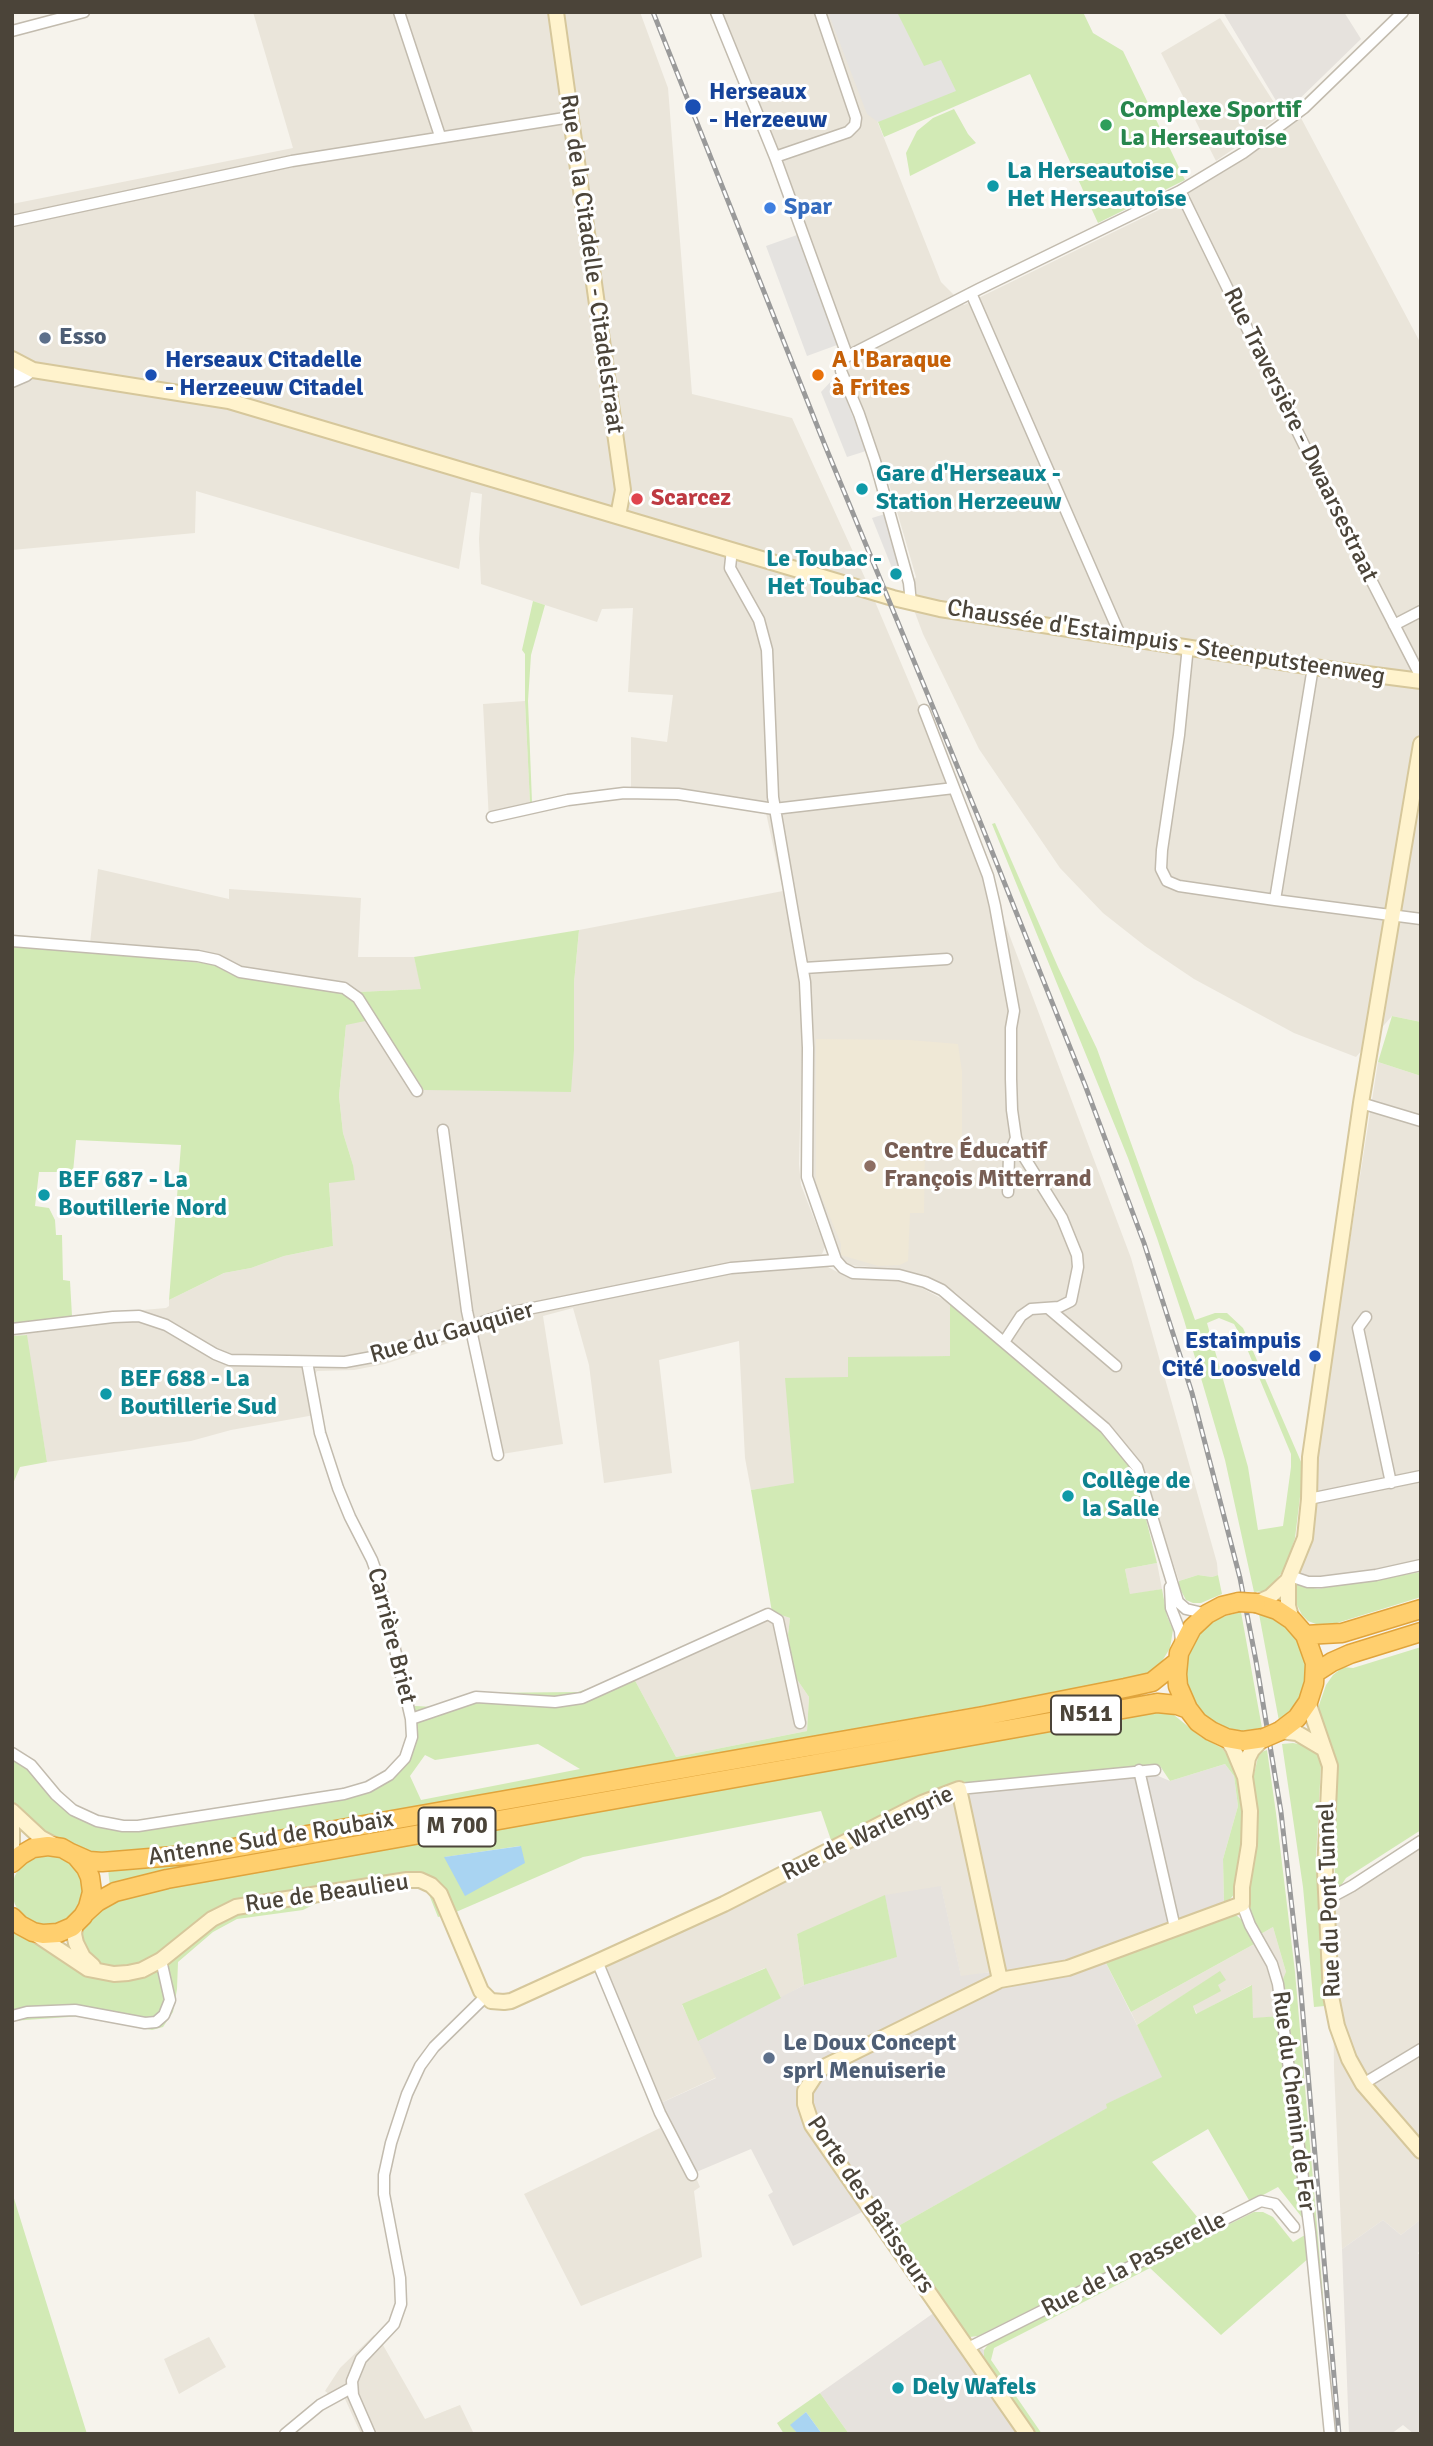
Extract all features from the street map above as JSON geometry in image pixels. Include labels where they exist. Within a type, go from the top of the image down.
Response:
[{"type":"highway","points":[[1248,1603],[1277,1609],[1292,1620],[1305,1635],[1313,1653],[1315,1673],[1308,1702],[1297,1718],[1272,1735],[1243,1741],[1226,1738],[1211,1731],[1198,1722],[1188,1709],[1178,1686],[1179,1653],[1192,1628],[1207,1614],[1222,1606],[1248,1603]]},
{"type":"highway","points":[[1305,1635],[1342,1633],[1421,1609]]},
{"type":"highway","points":[[1315,1673],[1350,1654],[1421,1632]]},
{"type":"highway","name":"N511","points":[[805,1756],[1142,1685],[1160,1676],[1179,1653]]},
{"type":"highway","name":"N511","points":[[805,1756],[1157,1703],[1188,1709]]},
{"type":"highway","name":"Antenne Sud de Roubaix","points":[[64,1850],[89,1861],[102,1863],[179,1857],[805,1756]]},
{"type":"highway","name":"Antenne Sud de Roubaix","points":[[28,1930],[43,1934],[63,1931],[108,1895],[167,1879],[805,1756]]},
{"type":"highway","points":[[12,1863],[33,1848],[64,1850],[83,1863],[90,1877],[91,1897],[81,1918]]},
{"type":"highway","points":[[13,1917],[28,1930]]},
{"type":"street","points":[[12,31],[83,12]]},
{"type":"street","points":[[399,12],[440,136]]},
{"type":"street","name":"Rue de la Citadelle - Citadelstraat","points":[[556,12],[623,490],[618,516]]},
{"type":"street","points":[[716,12],[775,157],[847,355]]},
{"type":"street","points":[[775,157],[848,132],[855,125],[856,118],[820,12]]},
{"type":"street","points":[[911,603],[909,583],[875,461],[841,371],[842,359],[1180,191],[1243,153],[1304,108],[1403,12]]},
{"type":"street","points":[[12,221],[274,164],[571,117]]},
{"type":"street","name":"Rue Traversière - Dwaarsestraat","points":[[1180,191],[1421,679]]},
{"type":"street","points":[[971,293],[1121,637]]},
{"type":"street","points":[[12,382],[26,376],[20,367]]},
{"type":"street","name":"Chaussée d'Estaimpuis - Steenputsteenweg","points":[[20,367],[229,401],[911,603],[1313,667],[1421,679]]},
{"type":"street","points":[[732,549],[730,568],[759,621],[767,650],[774,808],[804,968],[808,1021],[807,1177],[836,1260],[843,1268],[853,1273],[899,1275],[934,1286],[1105,1428],[1137,1467],[1170,1583],[1178,1602],[1186,1609],[1207,1614]]},
{"type":"street","points":[[1394,625],[1421,611]]},
{"type":"street","points":[[1188,646],[1179,735],[1162,850],[1161,869],[1164,878],[1180,886],[1421,919]]},
{"type":"street","points":[[1275,900],[1313,667]]},
{"type":"street","points":[[924,710],[988,876],[1014,1011],[1011,1067],[1016,1138],[1062,1219],[1078,1266],[1070,1301],[1059,1307],[1031,1309],[1021,1316],[1004,1342]]},
{"type":"street","points":[[1292,1620],[1288,1605],[1289,1578],[1304,1538],[1309,1499],[1310,1457],[1361,1103],[1421,744]]},
{"type":"street","points":[[492,817],[568,800],[642,792],[774,808],[954,788]]},
{"type":"street","points":[[12,940],[198,956],[217,960],[240,972],[344,988],[358,998],[417,1091]]},
{"type":"street","points":[[804,968],[947,959]]},
{"type":"street","points":[[1361,1103],[1421,1121]]},
{"type":"street","points":[[443,1130],[471,1325],[498,1455]]},
{"type":"street","points":[[1008,1192],[1009,1155],[1016,1138]]},
{"type":"street","name":"Rue du Gauquier","points":[[12,1329],[139,1316],[166,1325],[225,1359],[307,1362],[369,1359],[513,1312],[731,1268],[836,1260]]},
{"type":"street","points":[[1048,1307],[1116,1366]]},
{"type":"street","points":[[1366,1317],[1358,1328],[1391,1483]]},
{"type":"street","name":"Carrière Briet","points":[[307,1362],[320,1433],[334,1478],[379,1580],[411,1718],[476,1697],[555,1702],[582,1698],[768,1614],[778,1620],[800,1723]]},
{"type":"street","points":[[1309,1499],[1421,1476]]},
{"type":"street","points":[[1289,1578],[1321,1582],[1376,1575],[1421,1565]]},
{"type":"street","points":[[1248,1603],[1270,1597],[1289,1578]]},
{"type":"street","points":[[1170,1583],[1169,1595],[1180,1631],[1179,1653]]},
{"type":"street","name":"Rue du Pont Tunnel","points":[[1308,1702],[1329,1766],[1326,1900],[1331,1996],[1336,2026],[1349,2059],[1363,2084],[1421,2151]]},
{"type":"street","points":[[12,1753],[30,1765],[74,1810],[97,1821],[138,1826],[344,1794],[368,1787],[389,1775],[405,1758],[412,1737],[411,1718]]},
{"type":"street","points":[[1272,1735],[1297,1733],[1324,1749]]},
{"type":"street","name":"Rue du Chemin de Fer","points":[[1245,1777],[1252,1750],[1272,1735]]},
{"type":"street","name":"Rue du Chemin de Fer","points":[[1226,1738],[1245,1777],[1250,1811],[1242,1904],[1250,1925],[1272,1964],[1278,1984],[1310,2232],[1329,2434]]},
{"type":"street","points":[[1139,1770],[1175,1928]]},
{"type":"street","name":"Rue de Warlengrie","points":[[597,1961],[724,1904],[912,1808],[959,1788],[1155,1770]]},
{"type":"street","points":[[959,1788],[1000,1980]]},
{"type":"street","points":[[12,1811],[41,1838],[64,1850]]},
{"type":"street","points":[[12,1824],[12,1853]]},
{"type":"street","points":[[1326,1900],[1421,1841]]},
{"type":"street","name":"Rue de Beaulieu","points":[[28,1930],[81,1965],[96,1971],[121,1974],[135,1972],[160,1959],[212,1919],[236,1907],[420,1880],[431,1885],[440,1894],[479,1986],[486,1996]]},
{"type":"street","name":"Porte des Bâtisseurs","points":[[1027,2434],[812,2125],[805,2104],[805,2091],[818,2071],[826,2066],[1000,1980],[1068,1968],[1242,1904]]},
{"type":"street","points":[[81,1918],[74,1934],[79,1951],[86,1961],[107,1972]]},
{"type":"street","points":[[12,2016],[27,2012],[75,2010],[145,2023],[156,2022],[164,2015],[170,2000],[160,1959]]},
{"type":"street","points":[[370,2434],[351,2388],[358,2364],[394,2324],[401,2304],[400,2278],[383,2185],[391,2143],[407,2094],[426,2057],[486,1996],[496,2002],[511,2001],[597,1961],[660,2113],[692,2175]]},
{"type":"street","points":[[1363,2084],[1421,2049]]},
{"type":"street","name":"Rue de la Passerelle","points":[[968,2348],[1261,2201],[1275,2204],[1294,2227]]},
{"type":"street","points":[[285,2434],[320,2405],[351,2388]]},
{"type":"shaded area","points":[[253,12],[640,12],[668,88],[692,394],[792,418],[865,578],[954,788],[1131,1258],[1217,1563],[1218,1575],[1198,1575],[1179,1581],[1143,1472],[1120,1438],[956,1293],[936,1280],[891,1269],[848,1265],[841,1258],[812,1181],[810,984],[806,956],[786,898],[800,973],[803,1011],[799,1164],[801,1185],[825,1247],[822,1254],[810,1258],[733,1265],[731,1273],[763,1268],[826,1266],[847,1277],[900,1280],[916,1285],[950,1303],[950,1356],[848,1358],[848,1377],[794,1484],[751,1490],[745,1458],[739,1341],[659,1360],[672,1473],[604,1483],[589,1365],[573,1308],[543,1316],[563,1444],[502,1454],[473,1335],[385,1364],[354,1370],[317,1371],[313,1378],[320,1414],[231,1430],[191,1441],[47,1462],[26,1335],[12,1336],[12,1322],[23,1324],[72,1316],[166,1308],[169,1306],[169,1300],[224,1273],[333,1246],[328,1166],[353,1165],[343,1133],[339,1096],[347,992],[230,974],[213,964],[89,953],[98,869],[229,899],[229,889],[361,898],[358,957],[414,957],[422,989],[360,992],[574,1050],[574,983],[579,930],[783,891],[766,813],[631,791],[631,737],[667,742],[673,695],[628,692],[633,608],[602,609],[597,622],[481,584],[479,539],[482,494],[471,492],[459,569],[196,491],[195,533],[12,550],[12,204],[293,148]]},
{"type":"shaded area","points":[[709,12],[834,12],[941,282],[964,305],[1171,204],[1248,157],[1301,118],[1421,344],[1421,1022],[1392,1016],[1356,1057],[1294,1033],[1194,979],[1145,946],[1103,913],[1060,868],[979,749],[923,634],[914,610],[916,577],[885,470],[882,469],[853,379],[850,378],[764,130]]},
{"type":"shaded area","points":[[828,12],[897,12],[924,66],[941,60],[956,91],[878,122],[867,114]]},
{"type":"shaded area","points":[[1223,12],[1344,12],[1361,39],[1284,114]]},
{"type":"shaded area","points":[[1220,18],[1282,115],[1216,161],[1161,53]]},
{"type":"shaded area","points":[[797,235],[837,345],[807,356],[766,246]]},
{"type":"shaded area","points":[[834,378],[838,378],[866,451],[847,457],[821,392]]},
{"type":"shaded area","points":[[885,514],[899,566],[892,568],[872,518]]},
{"type":"shaded area","points":[[525,701],[530,802],[533,812],[489,821],[483,704]]},
{"type":"shaded area","name":"Centre Éducatif François Mitterrand","points":[[816,1039],[910,1040],[958,1044],[962,1071],[962,1148],[925,1146],[924,1213],[910,1213],[908,1261],[900,1265],[878,1266],[841,1255],[841,1244],[816,1183]]},
{"type":"shaded area","points":[[1378,1062],[1421,1076],[1421,1572],[1318,1589],[1296,1584]]},
{"type":"shaded area","points":[[1157,1563],[1162,1589],[1130,1595],[1125,1569]]},
{"type":"shaded area","points":[[772,1612],[790,1618],[788,1635],[794,1675],[809,1697],[807,1731],[676,1757],[631,1673]]},
{"type":"shaded area","points":[[1225,1764],[1234,1776],[1238,1806],[1223,1859],[1224,1903],[1099,1949],[1163,2077],[1107,2104],[1108,2108],[893,2229],[864,2211],[793,2246],[768,2195],[773,2192],[751,2149],[694,2173],[660,2128],[652,2107],[716,2078],[698,2041],[804,1985],[896,1957],[885,1895],[941,1886],[961,1976],[991,1972],[1000,1966],[967,1798],[972,1792],[1149,1772],[1170,1781]]},
{"type":"shaded area","points":[[948,1796],[955,1799],[991,1972],[961,1977],[941,1887],[797,1934],[804,1985],[781,1998],[765,1968],[682,2005],[717,2077],[652,2107],[596,1965]]},
{"type":"shaded area","points":[[1421,1847],[1421,2219],[1401,2235],[1383,2220],[1342,2249],[1334,2069],[1332,1905]]},
{"type":"shaded area","points":[[1273,1927],[1286,1972],[1286,2015],[1253,2019],[1251,1985],[1197,2014],[1193,2006],[1218,1985],[1220,1972],[1137,2025],[1131,2012],[1256,1943],[1259,1935]]},
{"type":"shaded area","points":[[660,2128],[694,2173],[700,2187],[694,2191],[702,2257],[581,2306],[524,2194]]},
{"type":"shaded area","points":[[1421,2219],[1421,2250],[1418,2253],[1421,2257],[1421,2434],[1414,2434],[1403,2425],[1391,2434],[1349,2434],[1342,2249],[1383,2220],[1401,2235]]},
{"type":"shaded area","points":[[945,2305],[964,2332],[984,2350],[984,2360],[1033,2434],[849,2434],[820,2393]]},
{"type":"shaded area","points":[[374,2335],[383,2345],[425,2419],[460,2405],[474,2434],[361,2434],[345,2399],[335,2399],[325,2391],[340,2368]]},
{"type":"shaded area","points":[[209,2337],[226,2367],[179,2394],[164,2359]]},
{"type":"green space","name":"Complexe Sportif La Herseautoise","points":[[834,12],[1083,12],[1093,33],[1123,51],[1185,180],[1098,223],[1030,74],[884,137]]},
{"type":"green space","points":[[954,109],[976,143],[910,176],[906,153],[917,131],[933,118]]},
{"type":"green space","points":[[533,601],[545,605],[531,655],[528,701],[530,803],[525,654],[522,650]]},
{"type":"green space","points":[[995,823],[1097,1049],[1195,1320],[1215,1313],[1227,1313],[1243,1328],[1302,1464],[1303,1496],[1300,1497],[1295,1538],[1285,1568],[1265,1591],[1254,1592],[1225,1460],[1157,1238],[1128,1158],[992,824]],"holes":[[[1219,1318],[1234,1324],[1291,1454],[1283,1526],[1258,1530],[1248,1467],[1207,1323]]]},
{"type":"green space","points":[[579,930],[574,983],[571,1092],[424,1090],[359,992],[421,989],[414,957]]},
{"type":"green space","points":[[12,945],[213,964],[230,974],[347,992],[370,1020],[346,1025],[339,1096],[343,1133],[355,1180],[329,1183],[333,1246],[224,1273],[169,1300],[181,1145],[76,1140],[73,1172],[39,1172],[35,1206],[49,1208],[55,1220],[56,1235],[62,1235],[63,1280],[70,1281],[72,1316],[23,1324],[12,1322]]},
{"type":"green space","points":[[1392,1016],[1421,1022],[1421,1076],[1378,1062]]},
{"type":"green space","points":[[950,1303],[1106,1436],[1128,1465],[1138,1487],[1157,1563],[1125,1569],[1130,1594],[1162,1589],[1167,1616],[1173,1630],[1170,1648],[1161,1663],[1153,1669],[1155,1672],[1152,1675],[832,1733],[831,1736],[255,1837],[111,1856],[88,1853],[59,1838],[45,1835],[12,1803],[12,1748],[39,1766],[73,1805],[92,1815],[114,1820],[141,1820],[350,1789],[388,1770],[400,1757],[407,1741],[405,1711],[415,1706],[435,1707],[470,1693],[578,1692],[631,1673],[676,1757],[807,1731],[809,1697],[794,1675],[788,1635],[790,1618],[772,1612],[751,1490],[794,1483],[785,1378],[848,1377],[848,1357],[950,1356]],"holes":[[[538,1744],[580,1769],[421,1800],[410,1776],[425,1755],[435,1760]]]},
{"type":"green space","points":[[27,1335],[47,1462],[20,1467],[12,1486],[12,1336]]},
{"type":"green space","points":[[1421,1572],[1421,1597],[1324,1627],[1308,1621],[1294,1599],[1296,1584],[1318,1589]]},
{"type":"green space","points":[[1198,1575],[1218,1575],[1222,1594],[1201,1603],[1186,1600],[1179,1581]]},
{"type":"green space","points":[[1241,1612],[1262,1728],[1242,1731],[1219,1726],[1206,1717],[1194,1703],[1186,1678],[1188,1653],[1201,1631],[1218,1618]]},
{"type":"green space","points":[[1259,1614],[1277,1620],[1289,1629],[1304,1654],[1306,1668],[1302,1694],[1279,1721]]},
{"type":"green space","points":[[1421,1647],[1421,1830],[1346,1878],[1340,1887],[1335,1886],[1334,1829],[1338,1769],[1333,1748],[1318,1716],[1326,1685],[1343,1667],[1353,1668]]},
{"type":"green space","points":[[1165,1709],[1166,1713],[1174,1715],[1201,1737],[1222,1748],[1233,1763],[1236,1763],[1243,1798],[1244,1835],[1235,1893],[1227,1903],[1224,1903],[1223,1859],[1238,1806],[1234,1776],[1225,1764],[1170,1781],[1160,1766],[974,1782],[950,1786],[832,1843],[821,1811],[583,1857],[456,1912],[438,1917],[428,1892],[419,1887],[321,1901],[303,1910],[237,1919],[213,1932],[178,1962],[173,2012],[163,2027],[152,2030],[83,2016],[12,2021],[12,1926],[78,1969],[114,1967],[100,1963],[89,1954],[80,1936],[84,1925],[115,1898],[152,1889],[836,1765],[841,1769],[1128,1718],[1131,1714]],"holes":[[[520,1846],[524,1863],[445,1858],[445,1857]]]},
{"type":"green space","points":[[1282,1744],[1309,1746],[1318,1755],[1321,1765],[1316,1858],[1325,2006],[1314,2007],[1303,1887]]},
{"type":"green space","points":[[1267,1750],[1295,1972],[1335,2434],[1286,2015],[1283,1979],[1286,1972],[1273,1927],[1259,1935],[1248,1902],[1250,1776],[1254,1774],[1259,1753]]},
{"type":"green space","points":[[803,1754],[804,1761],[110,1887],[108,1869]]},
{"type":"green space","points":[[48,1854],[68,1860],[78,1870],[84,1890],[78,1910],[68,1920],[48,1926],[28,1920],[18,1910],[12,1890],[18,1870],[28,1860]]},
{"type":"green space","points":[[885,1895],[897,1957],[804,1985],[797,1934]]},
{"type":"green space","points":[[1228,1914],[1236,1915],[1242,1920],[1256,1943],[1131,2012],[1105,1961]]},
{"type":"green space","points":[[766,1968],[781,1998],[698,2041],[682,2004]]},
{"type":"green space","points":[[1220,1971],[1226,1980],[1218,1985],[1221,1991],[1193,2006],[1196,2014],[1252,1985],[1253,2018],[1280,2016],[1310,2257],[1221,2335],[1150,2268],[994,2348],[991,2360],[1042,2434],[1033,2434],[984,2360],[984,2350],[989,2343],[1254,2212],[1263,2212],[1273,2217],[1293,2242],[1305,2235],[1304,2220],[1278,2187],[1250,2202],[1208,2129],[1152,2162],[1203,2224],[978,2336],[970,2337],[893,2229],[1107,2108],[1106,2104],[1162,2077],[1137,2025]]},
{"type":"green space","points":[[12,2192],[87,2434],[12,2434]]},
{"type":"green space","points":[[820,2393],[849,2434],[822,2434],[806,2412],[791,2425],[798,2434],[784,2434],[777,2423]]},
{"type":"water","points":[[521,1846],[525,1863],[465,1896],[444,1857]]},
{"type":"water","points":[[806,2412],[822,2434],[798,2434],[790,2425]]},
{"type":"railway","points":[[653,12],[824,443],[1085,1085],[1144,1243],[1192,1393],[1240,1578],[1281,1812],[1299,1969],[1339,2434]]},
{"type":"place","name":"Herseaux - Herzeeuw","points":[[693,107]]},
{"type":"place","name":"Complexe Sportif La Herseautoise","points":[[1106,125]]},
{"type":"place","name":"La Herseautoise - Het Herseautoise","points":[[993,186]]},
{"type":"place","name":"Spar","points":[[770,208]]},
{"type":"place","name":"Esso","points":[[45,338]]},
{"type":"place","name":"Herseaux Citadelle - Herzeeuw Citadel","points":[[151,375]]},
{"type":"place","name":"A l'Baraque à Frites","points":[[818,375]]},
{"type":"place","name":"Gare d'Herseaux - Station Herzeeuw","points":[[862,489]]},
{"type":"place","name":"Scarcez","points":[[637,499]]},
{"type":"place","name":"Le Toubac - Het Toubac","points":[[896,574]]},
{"type":"place","name":"Centre Éducatif François Mitterrand","points":[[870,1166]]},
{"type":"place","name":"BEF 687 - La Boutillerie Nord","points":[[44,1195]]},
{"type":"place","name":"Estaimpuis Cité Loosveld","points":[[1315,1356]]},
{"type":"place","name":"BEF 688 - La Boutillerie Sud","points":[[106,1394]]},
{"type":"place","name":"Collège de la Salle","points":[[1068,1496]]},
{"type":"place","name":"Le Doux Concept sprl Menuiserie","points":[[769,2058]]},
{"type":"place","name":"Dely Wafels","points":[[898,2388]]}]
